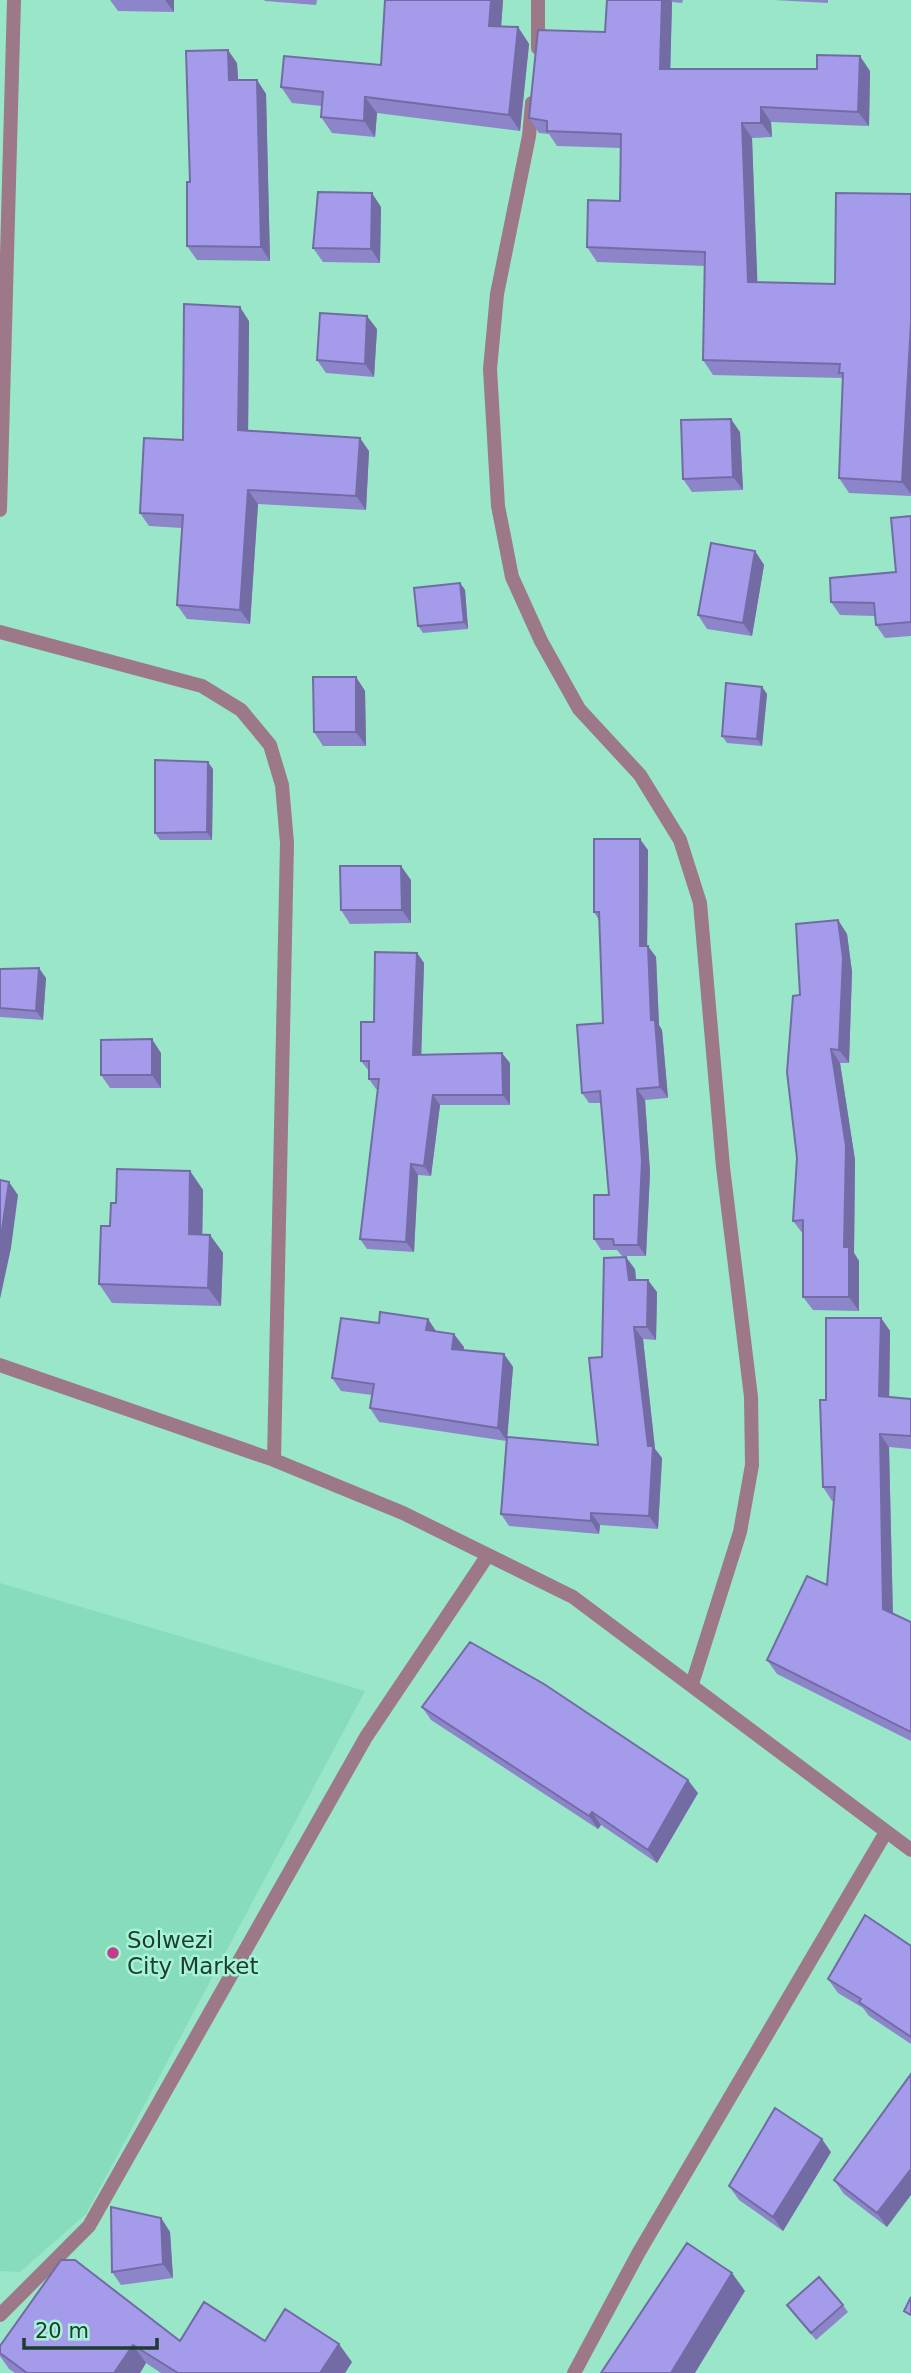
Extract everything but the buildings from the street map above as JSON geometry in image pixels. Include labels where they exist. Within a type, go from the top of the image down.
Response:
[{"type":"street","points":[[0,510],[13,0]]},
{"type":"street","points":[[538,0],[529,136],[497,294],[491,356],[498,506],[512,577],[541,641],[579,709],[640,775],[680,840],[701,903],[723,1167],[751,1397],[752,1465],[740,1532],[692,1684]]},
{"type":"street","points":[[0,632],[202,686],[241,710],[270,745],[282,785],[287,844],[274,1460]]},
{"type":"street","points":[[0,1365],[274,1460],[403,1513],[573,1597],[911,1850]]},
{"type":"street","points":[[0,2315],[89,2226],[366,1737],[488,1555]]},
{"type":"street","points":[[574,2373],[639,2252],[886,1832]]},
{"type":"shaded area","name":"Solwezi City Market","points":[[0,1583],[365,1691],[86,2214],[20,2272],[0,2271]]},
{"type":"place","name":"Solwezi City Market","points":[[113,1953]]}]
